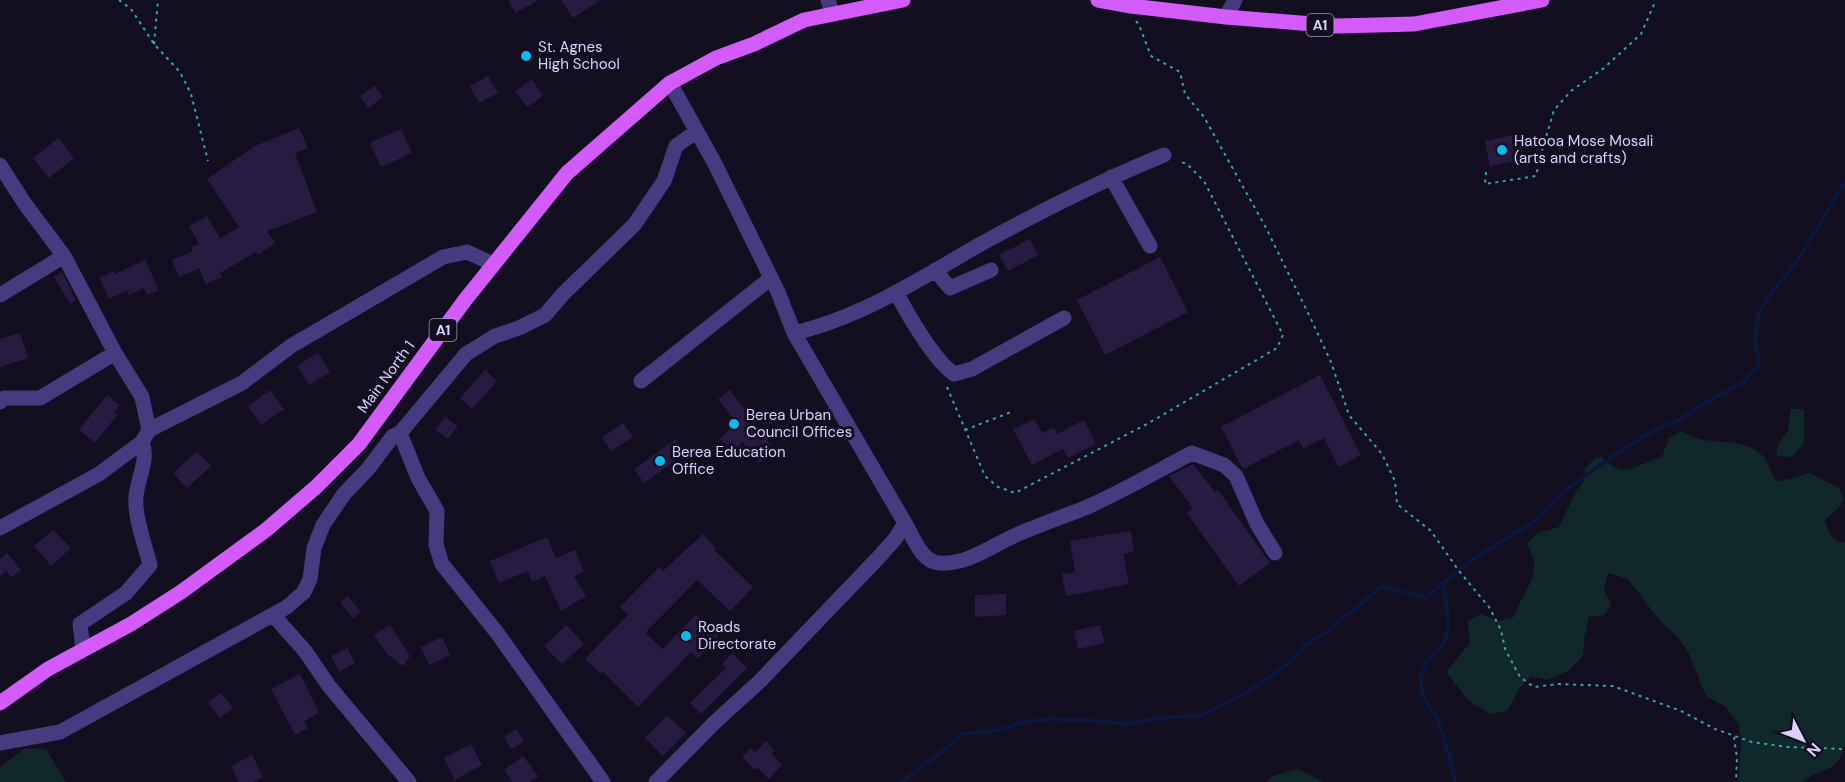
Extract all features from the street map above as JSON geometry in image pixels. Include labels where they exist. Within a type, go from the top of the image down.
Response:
[{"type":"main road","name":"Main North 1","points":[[0,703],[48,669],[131,624],[199,580],[266,530],[316,487],[359,444],[494,264],[567,173],[670,82],[716,58],[753,44],[830,7],[903,0]]},
{"type":"main road","name":"A1","points":[[1098,0],[1226,17],[1337,26],[1414,24],[1542,0]]},
{"type":"street","points":[[1226,17],[1235,0]]},
{"type":"street","points":[[670,82],[771,278],[794,333],[921,552],[929,560],[938,564],[982,554],[1002,541],[1086,507],[1192,453],[1224,465],[1236,476],[1257,524],[1275,553]]},
{"type":"street","points":[[0,744],[60,732],[287,607],[304,592],[309,579],[314,548],[323,525],[344,494],[368,469],[393,436],[400,433],[466,354],[495,336],[519,328],[545,315],[572,285],[634,225],[664,181],[676,146],[697,131]]},
{"type":"street","points":[[794,333],[824,326],[896,292],[1044,209],[1164,155]]},
{"type":"street","points":[[0,165],[25,204],[64,256],[142,397],[146,453],[135,498],[150,565],[126,593],[80,624],[83,649]]},
{"type":"street","points":[[1111,177],[1150,246]]},
{"type":"street","points":[[0,528],[99,474],[146,436],[242,383],[291,346],[443,257],[467,252],[494,264]]},
{"type":"street","points":[[0,295],[64,256]]},
{"type":"street","points":[[936,270],[950,288],[991,270]]},
{"type":"street","points":[[641,381],[771,278]]},
{"type":"street","points":[[896,292],[922,336],[947,369],[954,374],[972,369],[1064,318]]},
{"type":"street","points":[[0,402],[4,398],[40,398],[116,353]]},
{"type":"street","points":[[400,433],[418,478],[437,511],[436,545],[442,564],[498,634],[603,782]]},
{"type":"street","points":[[656,782],[714,723],[760,681],[879,557],[905,523]]},
{"type":"street","points":[[273,615],[305,651],[329,686],[409,782]]},
{"type":"path","points":[[119,0],[131,9],[154,44],[180,72],[192,94],[208,161]]},
{"type":"path","points":[[154,44],[159,0]]},
{"type":"path","points":[[1486,172],[1485,184],[1536,176],[1554,110],[1571,92],[1604,68],[1641,34],[1656,0]]},
{"type":"path","points":[[1131,6],[1130,16],[1139,25],[1151,56],[1180,72],[1185,94],[1204,117],[1265,226],[1330,362],[1349,415],[1382,454],[1395,481],[1397,504],[1431,531],[1459,571],[1489,607],[1501,630],[1505,649],[1520,677],[1534,687],[1558,684],[1613,686],[1681,711],[1715,729],[1752,742],[1788,747],[1845,749]]},
{"type":"path","points":[[947,369],[947,388],[985,476],[998,487],[1016,493],[1147,424],[1277,348],[1283,335],[1204,182],[1187,164],[1164,155]]},
{"type":"path","points":[[965,430],[1011,412]]},
{"type":"path","points":[[1734,735],[1737,758],[1736,782]]},
{"type":"green space","points":[[1791,409],[1804,409],[1804,444],[1792,457],[1776,456],[1778,444],[1788,431]]},
{"type":"green space","points":[[1682,431],[1701,439],[1734,443],[1754,449],[1765,458],[1776,481],[1809,473],[1839,488],[1844,500],[1825,520],[1833,538],[1845,543],[1845,744],[1840,758],[1833,766],[1803,782],[1738,782],[1741,748],[1739,725],[1726,707],[1706,696],[1689,654],[1678,637],[1660,621],[1628,579],[1608,573],[1604,589],[1611,604],[1605,615],[1589,617],[1583,656],[1568,671],[1548,680],[1531,676],[1519,689],[1507,711],[1490,714],[1468,700],[1446,672],[1470,643],[1468,622],[1480,614],[1497,621],[1513,618],[1530,584],[1534,569],[1527,543],[1538,533],[1559,527],[1576,491],[1584,482],[1585,469],[1595,458],[1602,457],[1618,468],[1631,469],[1662,457],[1669,438]]},
{"type":"green space","points":[[24,749],[46,749],[66,782],[0,782],[0,767]]},
{"type":"green space","points":[[1298,769],[1324,782],[1266,782],[1273,776]]},
{"type":"building","points":[[508,0],[539,0],[515,13]]},
{"type":"building","points":[[561,0],[601,0],[573,18]]},
{"type":"building","points":[[488,76],[498,93],[479,103],[470,86]]},
{"type":"building","points":[[532,79],[543,96],[527,107],[515,91]]},
{"type":"building","points":[[375,86],[383,97],[368,108],[360,96]]},
{"type":"building","points":[[299,128],[308,148],[295,153],[317,212],[267,231],[275,243],[258,255],[256,252],[220,273],[222,277],[206,284],[199,268],[179,277],[172,260],[193,251],[191,247],[199,244],[189,226],[207,216],[220,238],[239,227],[207,179],[255,146]]},
{"type":"building","points":[[401,129],[412,153],[381,167],[370,143]]},
{"type":"building","name":"Hatooa Mose Mosali (arts and crafts)","points":[[1514,135],[1519,160],[1490,166],[1485,141]]},
{"type":"building","points":[[59,138],[74,158],[49,178],[33,158]]},
{"type":"building","points":[[1030,239],[1038,255],[1008,271],[999,255]]},
{"type":"building","points":[[1160,257],[1188,312],[1105,355],[1077,300]]},
{"type":"building","points":[[145,260],[159,290],[147,295],[144,288],[129,295],[127,290],[109,299],[99,278],[114,271],[115,274]]},
{"type":"building","points":[[62,272],[76,300],[70,304],[54,277]]},
{"type":"building","points":[[20,333],[28,358],[0,367],[0,339]]},
{"type":"building","points":[[318,353],[330,372],[309,385],[297,366]]},
{"type":"building","points":[[485,370],[497,381],[472,409],[460,398]]},
{"type":"building","points":[[1320,375],[1361,455],[1339,467],[1324,438],[1303,449],[1299,440],[1243,469],[1221,427]]},
{"type":"building","points":[[270,390],[284,409],[261,425],[248,406]]},
{"type":"building","points":[[730,390],[775,450],[759,463],[743,442],[733,452],[720,439],[736,422],[718,399]]},
{"type":"building","points":[[107,395],[120,405],[114,412],[117,415],[95,443],[79,430]]},
{"type":"building","points":[[445,417],[458,426],[448,439],[435,430]]},
{"type":"building","points":[[1034,419],[1042,433],[1054,427],[1057,434],[1084,420],[1096,444],[1068,458],[1063,449],[1032,465],[1013,429]]},
{"type":"building","points":[[623,423],[633,437],[611,451],[602,437]]},
{"type":"building","name":"Berea Education Office","points":[[676,439],[686,453],[644,483],[634,469]]},
{"type":"building","points":[[197,451],[211,466],[187,488],[173,473]]},
{"type":"building","points":[[1193,464],[1215,492],[1218,490],[1270,563],[1239,586],[1187,513],[1193,508],[1169,476]]},
{"type":"building","points":[[53,530],[71,548],[51,566],[34,546]]},
{"type":"building","points":[[1131,531],[1134,552],[1123,554],[1129,584],[1066,596],[1062,574],[1075,572],[1070,541]]},
{"type":"building","points":[[703,534],[716,548],[714,550],[753,587],[730,611],[697,580],[645,633],[663,649],[696,614],[719,635],[698,658],[691,652],[638,707],[603,672],[601,674],[585,659],[628,615],[620,607],[659,567],[663,571]]},
{"type":"building","points":[[547,537],[556,558],[575,550],[584,572],[574,576],[586,596],[561,611],[545,576],[532,582],[528,571],[499,583],[490,561]]},
{"type":"building","points":[[7,553],[21,570],[12,577],[6,571],[0,576],[0,559]]},
{"type":"building","points":[[1006,594],[1006,615],[975,617],[975,595]]},
{"type":"building","points":[[348,596],[361,612],[353,618],[340,602]]},
{"type":"building","points":[[390,625],[410,656],[403,666],[388,655],[374,635]]},
{"type":"building","points":[[566,625],[584,644],[562,664],[544,646]]},
{"type":"building","points":[[1100,625],[1105,643],[1078,649],[1074,631]]},
{"type":"building","points":[[442,637],[450,655],[429,665],[421,647]]},
{"type":"building","points":[[347,648],[355,663],[339,672],[331,656]]},
{"type":"building","points":[[732,653],[747,668],[701,714],[690,703],[726,668],[722,664]]},
{"type":"building","points":[[300,674],[319,713],[304,721],[308,728],[295,735],[271,689]]},
{"type":"building","points":[[221,693],[233,708],[220,718],[208,702]]},
{"type":"building","points":[[667,715],[686,733],[663,756],[645,738]]},
{"type":"building","points":[[517,729],[524,742],[511,749],[504,736]]},
{"type":"building","points":[[766,741],[775,751],[772,754],[782,765],[769,779],[758,768],[755,770],[742,757],[751,748],[755,752]]},
{"type":"building","points":[[471,744],[482,765],[455,780],[444,758]]},
{"type":"building","points":[[252,755],[263,777],[253,782],[239,782],[231,766]]},
{"type":"building","points":[[523,756],[538,776],[530,782],[513,782],[504,770]]},
{"type":"waterway","points":[[901,782],[943,751],[961,734],[1000,730],[1023,722],[1050,719],[1128,724],[1152,719],[1203,715],[1247,692],[1288,664],[1304,646],[1325,633],[1381,587],[1426,598],[1470,561],[1532,523],[1570,487],[1613,456],[1655,430],[1679,420],[1699,406],[1744,382],[1759,364],[1755,340],[1758,316],[1770,295],[1800,257],[1845,182]]},
{"type":"waterway","points":[[1445,583],[1448,631],[1444,643],[1424,667],[1421,681],[1425,700],[1442,730],[1455,782]]},
{"type":"place","name":"St. Agnes High School","points":[[526,56]]},
{"type":"place","name":"Hatooa Mose Mosali (arts and crafts)","points":[[1502,150]]},
{"type":"place","name":"Berea Urban Council Offices","points":[[734,424]]},
{"type":"place","name":"Berea Education Office","points":[[660,461]]},
{"type":"place","name":"Roads Directorate","points":[[686,636]]}]
